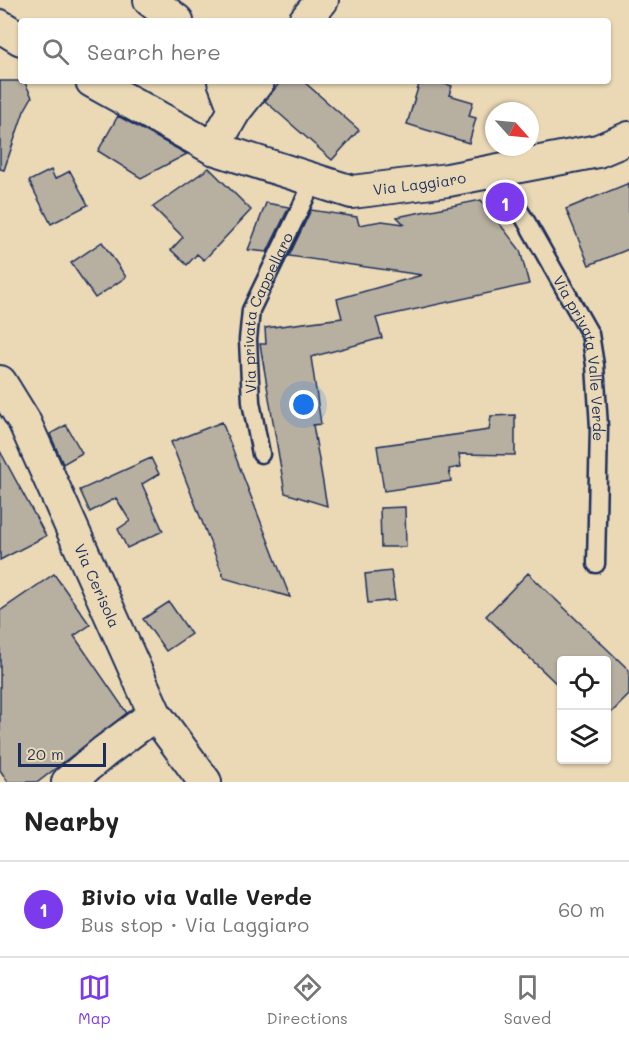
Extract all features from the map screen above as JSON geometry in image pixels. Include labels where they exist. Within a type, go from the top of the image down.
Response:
[{"type":"street","points":[[307,18],[322,0]]},
{"type":"street","points":[[0,26],[18,37]]},
{"type":"street","name":"Via Laggiaro","points":[[104,84],[124,89],[213,147],[352,192],[448,180],[598,151],[629,138]]},
{"type":"street","points":[[225,84],[235,110]]},
{"type":"street","points":[[213,147],[235,110],[256,84]]},
{"type":"street","name":"Via Cerisola","points":[[0,382],[24,421],[155,714],[205,782]]},
{"type":"street","points":[[68,782],[155,714]]},
{"type":"lane","name":"Via privata Valle Verde","points":[[494,171],[526,221],[590,334],[595,365],[599,427],[596,564]]},
{"type":"lane","name":"Via privata Cappellaro","points":[[261,453],[251,402],[248,340],[251,310],[314,180]]},
{"type":"building","points":[[0,81],[18,81],[18,84],[26,84],[32,97],[24,111],[4,170],[0,169]]},
{"type":"building","points":[[279,84],[306,84],[359,130],[332,160],[265,101]]},
{"type":"building","points":[[419,84],[452,86],[449,95],[473,102],[469,116],[476,118],[469,143],[407,124]]},
{"type":"building","points":[[118,116],[187,154],[141,178],[98,151]]},
{"type":"building","points":[[209,168],[251,210],[204,260],[197,254],[187,265],[171,250],[183,237],[153,207]]},
{"type":"building","points":[[51,170],[55,179],[70,171],[88,205],[51,224],[29,181]]},
{"type":"building","points":[[629,183],[629,249],[589,265],[566,209]]},
{"type":"building","points":[[481,200],[520,250],[529,284],[376,318],[382,338],[311,357],[321,424],[313,425],[327,506],[285,493],[260,344],[266,344],[265,328],[342,318],[337,299],[422,275],[289,256],[311,210],[357,217],[359,225],[382,221],[404,224],[397,217]]},
{"type":"building","points":[[266,203],[289,207],[267,252],[248,250]]},
{"type":"building","points":[[102,242],[126,277],[95,298],[71,263]]},
{"type":"building","points":[[515,415],[515,455],[459,454],[461,467],[449,469],[451,481],[384,491],[377,446],[489,430],[491,416]]},
{"type":"building","points":[[222,422],[290,597],[224,578],[171,442]]},
{"type":"building","points":[[66,425],[82,453],[63,464],[50,434]]},
{"type":"building","points":[[0,451],[46,536],[0,560]]},
{"type":"building","points":[[151,458],[159,474],[142,484],[163,531],[127,548],[118,529],[130,521],[116,498],[90,512],[80,490]]},
{"type":"building","points":[[405,507],[406,547],[381,547],[380,508]]},
{"type":"building","points":[[391,571],[395,600],[368,603],[365,574]]},
{"type":"building","points":[[528,573],[629,670],[629,695],[611,713],[611,656],[557,656],[557,684],[486,616]]},
{"type":"building","points":[[54,574],[90,625],[74,636],[127,713],[38,782],[8,782],[0,770],[0,611]]},
{"type":"building","points":[[169,602],[191,634],[166,651],[143,619]]},
{"type":"place","name":"Bivio via Valle Verde","points":[[505,202]]}]
